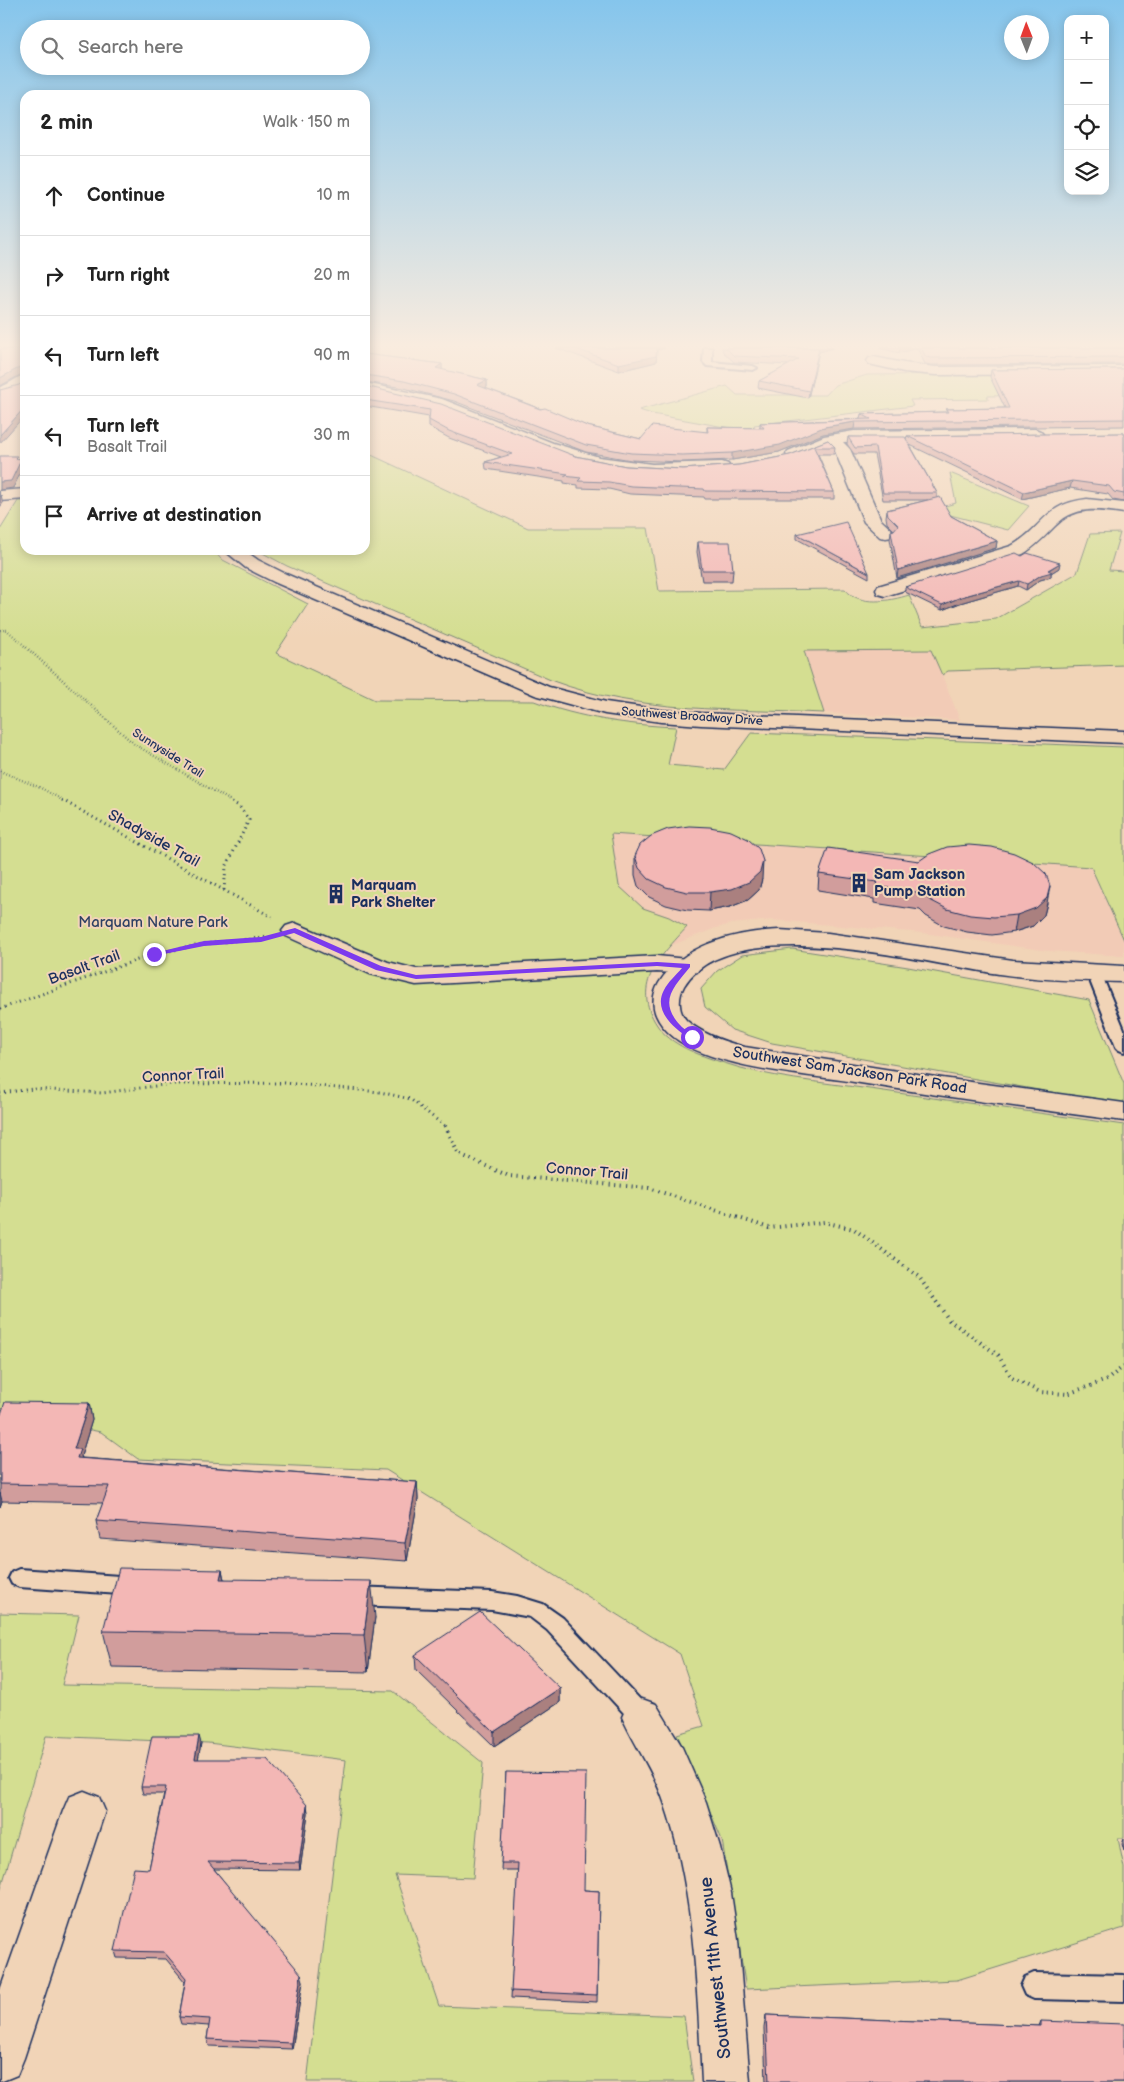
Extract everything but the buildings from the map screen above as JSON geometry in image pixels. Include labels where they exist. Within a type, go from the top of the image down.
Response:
[{"type":"street","points":[[544,445],[596,461],[626,466],[664,469],[738,466]]},
{"type":"street","points":[[778,459],[814,445]]},
{"type":"street","points":[[837,445],[842,449],[873,522],[886,533]]},
{"type":"street","points":[[0,496],[20,494]]},
{"type":"street","points":[[885,590],[1017,550],[1030,543],[1055,516],[1068,506],[1083,504],[1124,508]]},
{"type":"street","name":"Southwest Broadway Drive","points":[[240,555],[252,564],[280,578],[487,669],[542,691],[586,705],[621,711],[701,719],[1124,737]]},
{"type":"street","points":[[295,930],[378,968],[416,977],[657,964],[688,966]]},
{"type":"street","name":"Southwest Sam Jackson Park Road","points":[[1124,974],[999,966],[864,944],[789,937],[745,941],[712,952],[688,966],[668,990],[664,1000],[665,1008],[677,1027],[709,1045],[756,1057],[818,1068],[1124,1112]]},
{"type":"street","name":"Southwest 11th Avenue","points":[[642,1717],[660,1744],[675,1776],[699,1847],[708,1881],[717,1958],[726,2082]]},
{"type":"street","points":[[0,2058],[84,1812]]},
{"type":"lane","points":[[1094,973],[1124,1047]]},
{"type":"lane","points":[[19,1578],[154,1587]]},
{"type":"lane","points":[[337,1596],[492,1601],[536,1610],[555,1624],[642,1717]]},
{"type":"lane","points":[[1034,1986],[1124,1988]]},
{"type":"path","name":"Sunnyside Trail","points":[[0,630],[7,630],[134,744],[239,806],[249,820],[226,867],[224,890]]},
{"type":"path","name":"Shadyside Trail","points":[[0,771],[41,788],[295,930]]},
{"type":"path","name":"Basalt Trail","points":[[0,1009],[154,954],[204,944],[261,939],[295,930]]},
{"type":"path","name":"Connor Trail","points":[[0,1093],[33,1088],[102,1093],[171,1084],[266,1083],[380,1092],[410,1099],[446,1126],[459,1154],[508,1176],[649,1188],[769,1228],[824,1222],[854,1229],[918,1277],[950,1320],[998,1355],[1012,1378],[1040,1392],[1067,1394],[1107,1380],[1124,1366]]},
{"type":"shaded area","points":[[932,650],[960,720],[824,713],[804,651]]},
{"type":"shaded area","points":[[611,834],[1091,867],[1124,940],[1124,956],[1049,951],[923,933],[772,920],[731,924],[670,946],[555,947]]},
{"type":"green space","points":[[370,454],[528,528],[648,528],[659,591],[845,589],[851,595],[858,598],[875,601],[909,595],[922,627],[996,619],[1077,573],[1090,534],[1120,533],[1109,570],[1124,571],[1124,665],[948,671],[942,675],[931,650],[804,651],[824,713],[721,710],[653,704],[619,699],[553,681],[287,566],[266,555],[370,555]]},
{"type":"green space","points":[[950,473],[1029,506],[1008,530],[931,510],[956,503]]},
{"type":"green space","name":"Marquam Nature Park","points":[[18,501],[20,501],[20,555],[217,555],[221,559],[308,604],[276,653],[375,700],[534,701],[604,720],[676,727],[668,765],[724,770],[751,733],[1124,747],[1124,940],[1091,867],[611,834],[619,886],[643,908],[669,917],[687,927],[659,960],[648,984],[649,1010],[657,1025],[677,1044],[721,1062],[776,1076],[1124,1125],[1124,1838],[1118,1838],[1124,1868],[1124,1928],[957,1980],[746,1989],[722,1840],[677,1734],[704,1726],[680,1654],[386,1470],[138,1459],[101,1432],[55,1423],[0,1431],[0,530]]},
{"type":"green space","points":[[792,949],[908,967],[1089,1000],[1124,1084],[1124,1105],[772,1043],[732,1030],[705,1007],[701,989],[717,971],[742,955]]},
{"type":"green space","points":[[0,1613],[79,1615],[62,1685],[393,1691],[483,1763],[473,1878],[395,1875],[439,2006],[684,2016],[693,2082],[307,2082],[346,1760],[208,1743],[46,1736],[0,1892]]},
{"type":"place","name":"Sam Jackson Pump Station","points":[[859,883]]},
{"type":"place","name":"Marquam Park Shelter","points":[[336,894]]},
{"type":"route","points":[[154,954],[204,944],[261,939],[295,930],[378,968],[416,977],[657,964],[688,966],[678,975],[664,1000],[668,1015],[677,1027],[692,1037]]}]
